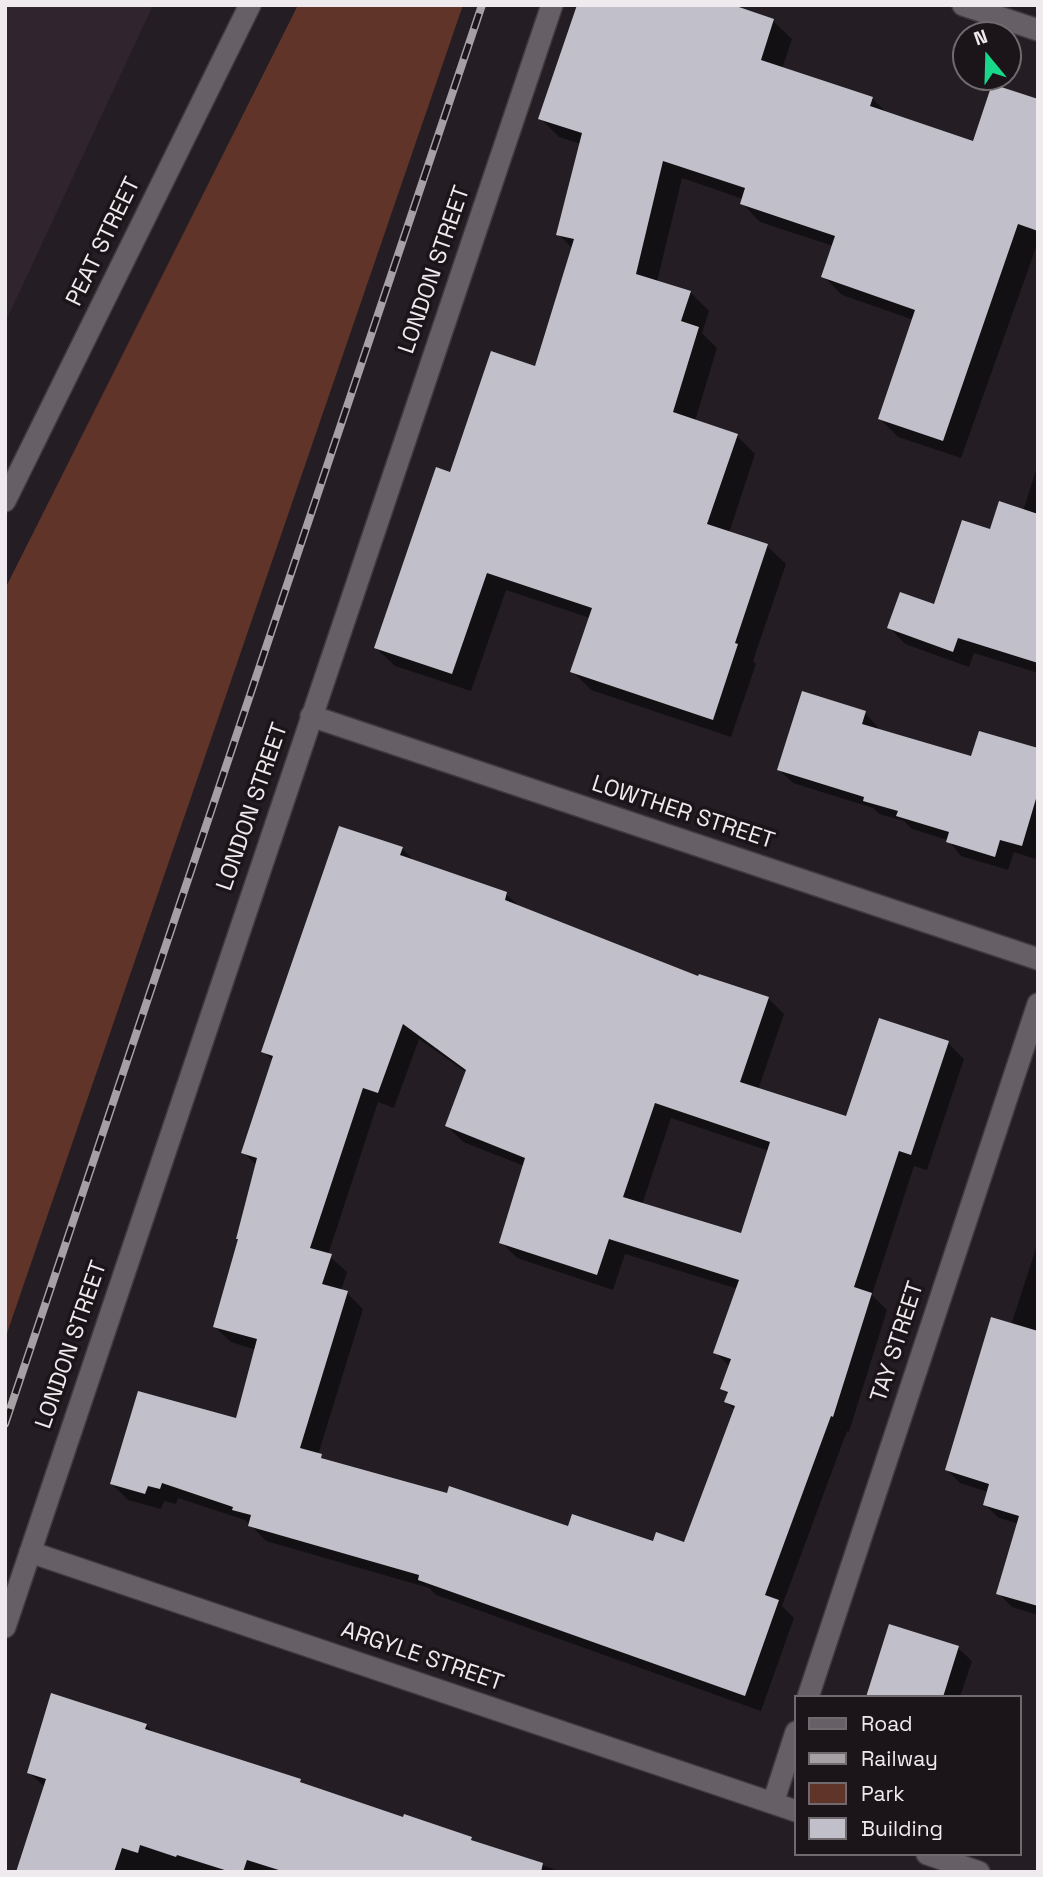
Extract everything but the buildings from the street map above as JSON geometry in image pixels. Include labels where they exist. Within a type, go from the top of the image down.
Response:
[{"type":"street","name":"PEAT STREET","points":[[5,501],[250,5]]},
{"type":"street","name":"LONDON STREET","points":[[5,1626],[552,5]]},
{"type":"street","points":[[963,5],[1038,30]]},
{"type":"street","name":"LOWTHER STREET","points":[[311,716],[1038,958]]},
{"type":"street","name":"TAY STREET","points":[[809,1695],[1038,1004]]},
{"type":"street","name":"ARGYLE STREET","points":[[30,1552],[794,1810]]},
{"type":"street","points":[[773,1803],[794,1738]]},
{"type":"street","points":[[933,1856],[979,1872]]},
{"type":"shaded area","points":[[5,5],[153,5],[5,323]]},
{"type":"green space","points":[[298,5],[463,5],[5,1339],[5,589]]},
{"type":"railway","points":[[5,1424],[482,5]]}]
